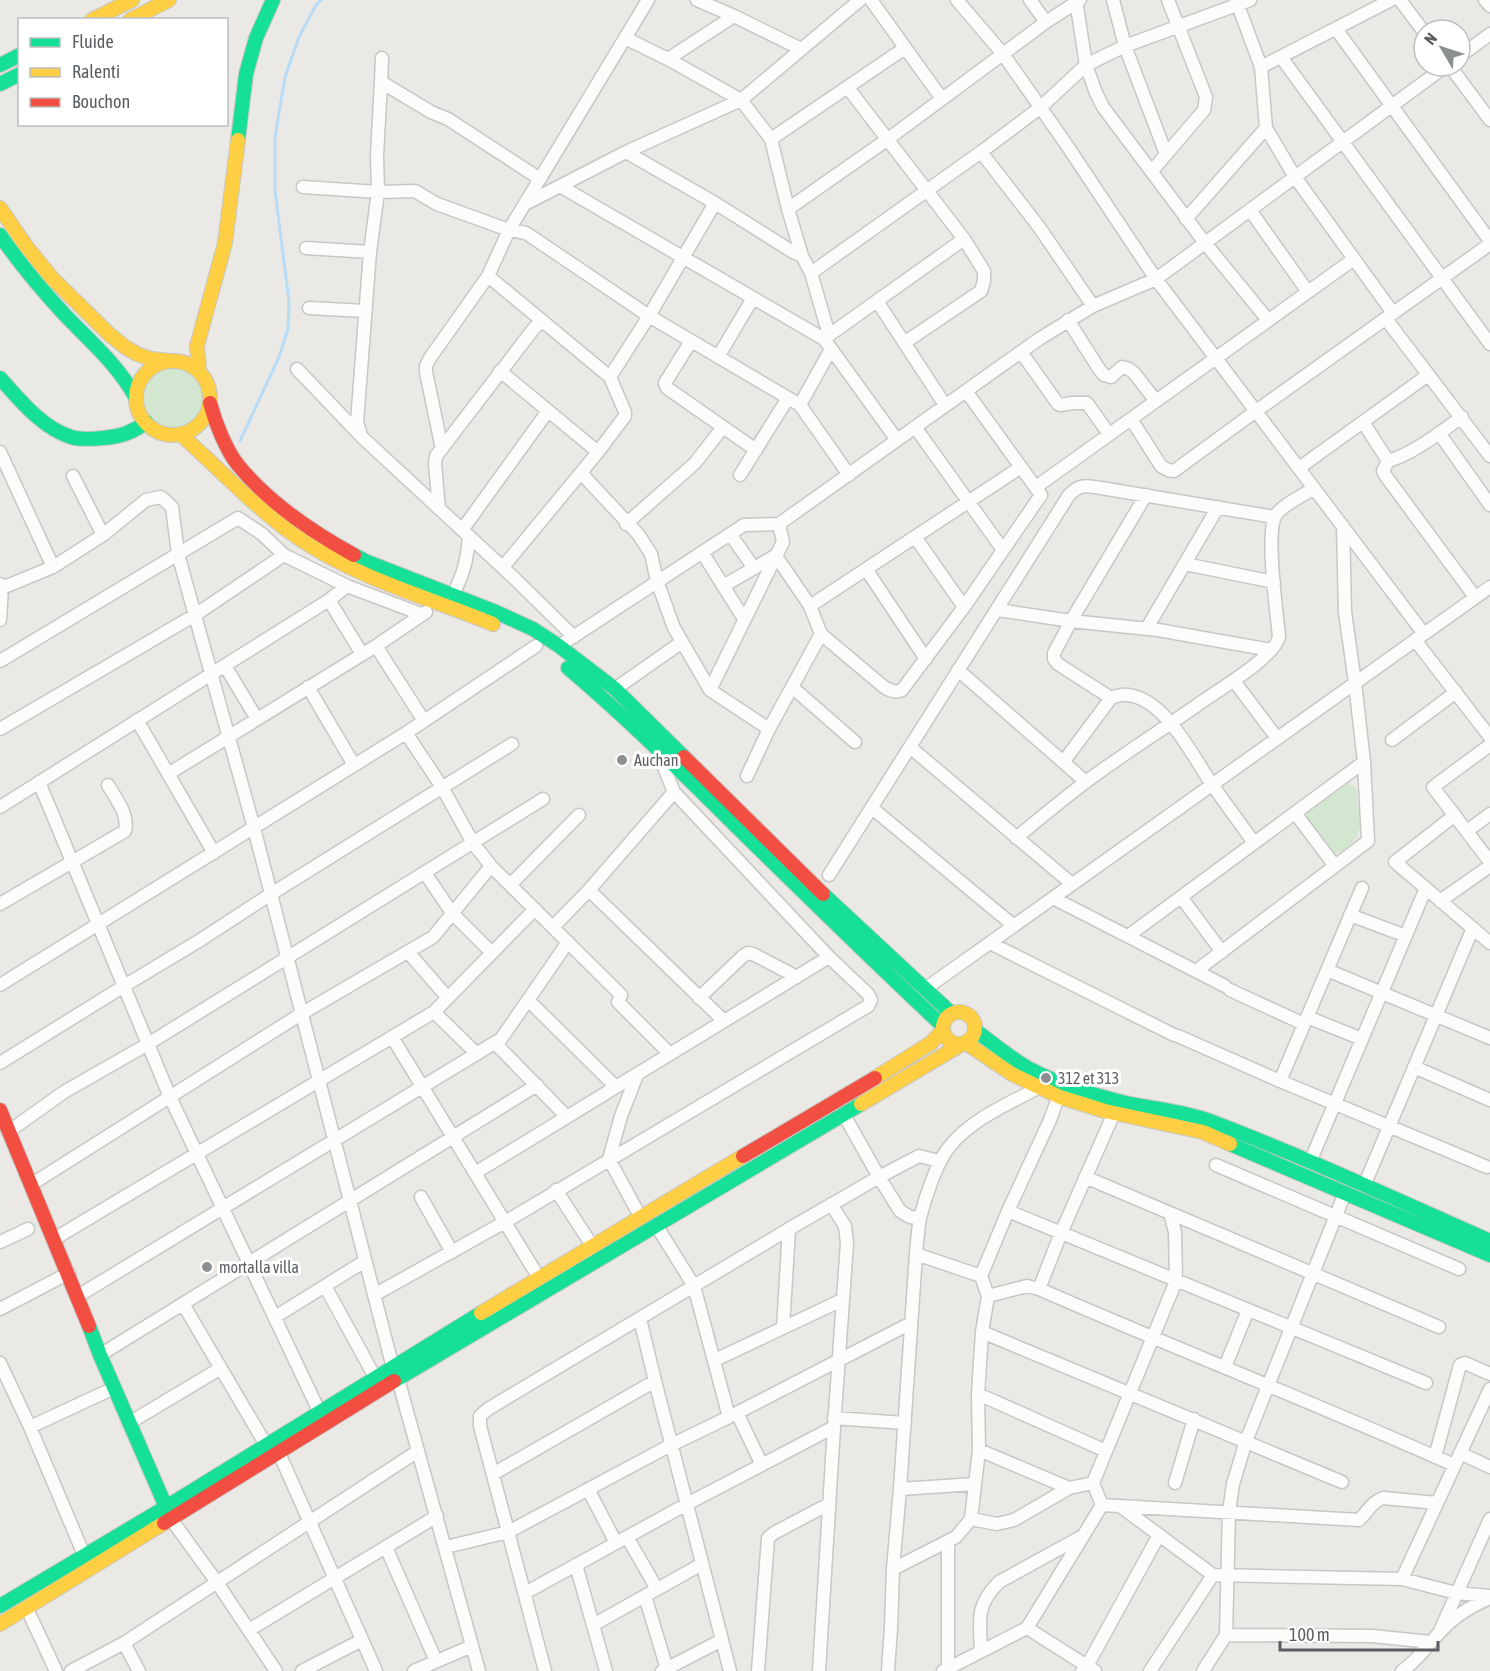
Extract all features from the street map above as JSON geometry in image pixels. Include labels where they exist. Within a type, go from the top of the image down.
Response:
[{"type":"main road","points":[[96,18],[132,0]]},
{"type":"main road","points":[[134,18],[169,0]]},
{"type":"main road","points":[[199,371],[197,346],[225,243],[246,74],[256,38],[273,0]]},
{"type":"main road","points":[[0,65],[18,56]]},
{"type":"main road","points":[[0,84],[18,75]]},
{"type":"main road","points":[[0,208],[52,278],[109,334],[137,354],[151,359],[180,361],[199,371],[208,385],[215,423],[237,464],[265,493],[305,525],[365,561],[453,594],[533,629],[559,646],[615,689],[855,925],[951,1013]]},
{"type":"main road","points":[[0,235],[41,290],[117,367],[130,386],[146,422],[158,431],[173,435],[180,434],[189,431],[203,419],[210,403]]},
{"type":"main road","points":[[136,398],[142,377],[150,369],[170,361]]},
{"type":"main road","points":[[0,378],[45,424],[71,437],[93,439],[116,437],[138,429],[146,422]]},
{"type":"main road","points":[[180,434],[256,503],[299,538],[343,564],[369,576],[483,620],[536,646],[586,682],[943,1028]]},
{"type":"main road","points":[[0,1624],[27,1609],[168,1513],[396,1374],[964,1044],[974,1036],[976,1030],[973,1018],[963,1012],[951,1013],[944,1021],[943,1028],[949,1041],[964,1044],[1038,1088],[1114,1113],[1203,1132],[1490,1255]]},
{"type":"main road","points":[[272,1449],[320,1413],[376,1379],[396,1374],[539,1278],[931,1043],[943,1028]]},
{"type":"main road","points":[[976,1030],[1026,1067],[1053,1080],[1127,1103],[1208,1120],[1490,1241]]},
{"type":"main road","points":[[0,1110],[69,1273],[100,1355],[168,1513]]},
{"type":"main road","points":[[0,1606],[84,1555],[168,1513]]},
{"type":"street","points":[[442,448],[426,366],[488,276],[509,230],[648,0]]},
{"type":"street","points":[[697,0],[801,49]]},
{"type":"street","points":[[871,0],[942,99]]},
{"type":"street","points":[[1030,0],[1046,22]]},
{"type":"street","points":[[1113,0],[1125,46],[1166,154]]},
{"type":"street","points":[[1152,171],[1204,110],[1206,97],[1168,0]]},
{"type":"street","points":[[811,273],[1041,107],[1086,65],[1125,46],[1179,27],[1237,2],[1250,0]]},
{"type":"street","points":[[1261,67],[1391,0]]},
{"type":"street","points":[[1400,0],[1414,18]]},
{"type":"street","points":[[1485,0],[1490,6]]},
{"type":"street","points":[[961,1],[1041,107],[1156,279],[1343,526],[1456,692],[1490,737]]},
{"type":"street","points":[[788,209],[1077,1],[1086,65],[1103,107],[1186,219],[1269,320]]},
{"type":"street","points":[[525,204],[626,152],[741,100],[852,2]]},
{"type":"street","points":[[1237,2],[1261,67],[1266,128],[1295,177],[1354,259],[1428,375],[1490,456]]},
{"type":"street","points":[[668,59],[734,16]]},
{"type":"street","points":[[1131,418],[1161,466],[1174,471],[1490,242],[1336,29]]},
{"type":"street","points":[[1472,47],[1490,34]]},
{"type":"street","points":[[625,38],[741,100],[771,139],[788,209],[802,256],[811,273],[828,341],[897,440]]},
{"type":"street","points":[[771,139],[905,48]]},
{"type":"street","points":[[1281,57],[1488,338]]},
{"type":"street","points":[[382,58],[377,156],[378,192],[365,311],[357,422],[360,432],[363,438],[574,636]]},
{"type":"street","points":[[559,646],[744,525],[779,524],[1068,320],[1156,279],[1431,78]]},
{"type":"street","points":[[1457,78],[1490,120]]},
{"type":"street","points":[[381,82],[431,112],[448,119],[540,179]]},
{"type":"street","points":[[848,88],[928,190],[984,271],[981,291],[904,343]]},
{"type":"street","points":[[1186,219],[1266,128]]},
{"type":"street","points":[[626,152],[802,256]]},
{"type":"street","points":[[981,152],[1039,227],[1094,306]]},
{"type":"street","points":[[560,186],[828,341]]},
{"type":"street","points":[[303,187],[378,192],[415,191],[437,204],[509,230],[526,232],[648,316],[800,405],[849,475]]},
{"type":"street","points":[[610,376],[715,203]]},
{"type":"street","points":[[1250,210],[1308,292]]},
{"type":"street","points":[[800,405],[828,341],[877,301],[964,239]]},
{"type":"street","points":[[306,248],[370,252]]},
{"type":"street","points":[[1035,487],[1354,259]]},
{"type":"street","points":[[488,276],[610,376],[625,412],[625,416],[598,452],[503,567]]},
{"type":"street","points":[[718,357],[753,298]]},
{"type":"street","points":[[877,301],[945,405]]},
{"type":"street","points":[[309,308],[365,311]]},
{"type":"street","points":[[1068,320],[1104,375],[1111,377],[1122,367],[1129,369],[1156,401]]},
{"type":"street","points":[[439,509],[436,456],[500,371],[535,327],[543,321]]},
{"type":"street","points":[[691,341],[665,383],[667,388],[756,450]]},
{"type":"street","points":[[1021,352],[1058,404],[1087,403],[1109,434]]},
{"type":"street","points":[[297,369],[360,432]]},
{"type":"street","points":[[500,371],[598,452]]},
{"type":"street","points":[[1299,468],[1428,375]]},
{"type":"street","points":[[776,555],[810,606],[821,634],[884,687],[892,692],[902,690],[964,607],[1041,495],[966,391]]},
{"type":"street","points":[[740,475],[788,398]]},
{"type":"street","points":[[453,594],[467,559],[465,533],[548,411]]},
{"type":"street","points":[[925,989],[1485,592],[1383,471],[1388,460],[1439,433],[1462,417]]},
{"type":"street","points":[[1363,422],[1388,460]]},
{"type":"street","points":[[626,524],[695,463],[723,427]]},
{"type":"street","points":[[915,427],[1003,550]]},
{"type":"street","points":[[1439,433],[1489,500]]},
{"type":"street","points":[[0,452],[53,567]]},
{"type":"street","points":[[810,606],[1021,466]]},
{"type":"street","points":[[581,473],[626,524],[638,534],[651,554],[657,581],[674,628],[710,690],[769,729]]},
{"type":"street","points":[[73,476],[103,535]]},
{"type":"street","points":[[829,875],[1069,495],[1078,486],[1274,517]]},
{"type":"street","points":[[1016,838],[1086,782],[1234,681],[1271,650],[1279,637],[1271,542],[1274,517],[1314,488]]},
{"type":"street","points":[[1110,698],[1058,664],[1054,659],[1054,653],[1146,495]]},
{"type":"street","points":[[0,620],[1,586],[53,567],[103,535],[146,500],[161,497],[172,507],[178,554],[254,828],[374,1295],[479,1671]]},
{"type":"street","points":[[1147,628],[1218,507]]},
{"type":"street","points":[[0,661],[238,518],[262,534],[284,555],[347,586],[420,614]]},
{"type":"street","points":[[710,690],[783,542],[779,524]]},
{"type":"street","points":[[1196,971],[1368,841],[1364,762],[1345,612],[1343,526]]},
{"type":"street","points":[[730,534],[754,568]]},
{"type":"street","points":[[915,537],[964,607]]},
{"type":"street","points":[[702,552],[744,619]]},
{"type":"street","points":[[0,729],[195,615],[284,555]]},
{"type":"street","points":[[723,586],[776,555]]},
{"type":"street","points":[[1185,564],[1274,582]]},
{"type":"street","points":[[866,569],[926,658]]},
{"type":"street","points":[[0,807],[329,600],[347,586]]},
{"type":"street","points":[[329,600],[362,654]]},
{"type":"street","points":[[168,774],[376,646],[420,614],[441,605]]},
{"type":"street","points":[[998,610],[1071,621],[1147,628],[1271,650]]},
{"type":"street","points":[[747,776],[769,729],[821,634]]},
{"type":"street","points":[[615,689],[682,642]]},
{"type":"street","points":[[376,646],[424,720]]},
{"type":"street","points":[[0,985],[406,733],[536,646]]},
{"type":"street","points":[[225,666],[257,719]]},
{"type":"street","points":[[958,670],[1086,782]]},
{"type":"street","points":[[1234,681],[1278,738]]},
{"type":"street","points":[[308,687],[354,765]]},
{"type":"street","points":[[792,687],[855,742]]},
{"type":"street","points":[[1392,740],[1456,692]]},
{"type":"street","points":[[1064,761],[1110,698],[1127,694],[1141,698],[1172,722],[1254,843]]},
{"type":"street","points":[[138,720],[214,853]]},
{"type":"street","points":[[406,733],[442,787],[473,843],[491,866],[621,995],[618,1002],[670,1054]]},
{"type":"street","points":[[0,1063],[512,744]]},
{"type":"street","points":[[1440,901],[1490,864],[1433,787],[1490,745]]},
{"type":"street","points":[[910,747],[1072,884]]},
{"type":"street","points":[[374,1295],[505,1222],[868,1006],[871,1000],[868,994],[829,957],[674,792],[663,765],[668,759]]},
{"type":"street","points":[[1128,936],[1364,762]]},
{"type":"street","points":[[39,782],[170,1097],[320,1413]]},
{"type":"street","points":[[0,904],[125,831],[127,824],[125,815],[108,785]]},
{"type":"street","points":[[553,927],[589,890],[674,792]]},
{"type":"street","points":[[8,1132],[64,1092],[148,1044],[543,799]]},
{"type":"street","points":[[872,808],[1014,926]]},
{"type":"street","points":[[1295,813],[1335,866]]},
{"type":"street","points":[[1467,831],[1490,814]]},
{"type":"street","points":[[510,885],[579,815]]},
{"type":"street","points":[[1455,815],[1395,862],[1490,943]]},
{"type":"street","points":[[32,1184],[302,1014],[433,937],[491,866]]},
{"type":"street","points":[[425,873],[452,913],[492,953]]},
{"type":"street","points":[[1280,1081],[1362,888]]},
{"type":"street","points":[[1310,1162],[1426,888]]},
{"type":"street","points":[[589,890],[724,1021]]},
{"type":"street","points":[[1181,897],[1222,952]]},
{"type":"street","points":[[1053,898],[1227,988],[1306,1020],[1362,1039]]},
{"type":"street","points":[[54,1239],[434,1012],[535,909]]},
{"type":"street","points":[[1350,915],[1406,936]]},
{"type":"street","points":[[1364,1186],[1473,928]]},
{"type":"street","points":[[78,1296],[501,1039],[568,942]]},
{"type":"street","points":[[990,943],[1176,1035],[1487,1167]]},
{"type":"street","points":[[408,952],[448,998]]},
{"type":"street","points":[[699,998],[742,956],[748,953],[797,977]]},
{"type":"street","points":[[475,1173],[829,957]]},
{"type":"street","points":[[1327,970],[1490,1038]]},
{"type":"street","points":[[528,1000],[616,1087]]},
{"type":"street","points":[[434,1012],[477,1054]]},
{"type":"street","points":[[392,1037],[539,1278]]},
{"type":"street","points":[[495,1043],[567,1117]]},
{"type":"street","points":[[1414,1067],[1490,1100]]},
{"type":"street","points":[[636,1075],[609,1159],[641,1218]]},
{"type":"street","points":[[100,1355],[537,1085]]},
{"type":"street","points":[[888,1671],[893,1569],[920,1218],[939,1161],[951,1145],[969,1128],[987,1116],[1038,1088]]},
{"type":"street","points":[[893,1569],[956,1537],[971,1519],[979,1450],[978,1394],[982,1332],[988,1296],[981,1276],[1059,1095]]},
{"type":"street","points":[[1039,1289],[1114,1113]]},
{"type":"street","points":[[844,1114],[900,1211],[910,1217],[920,1218]]},
{"type":"street","points":[[545,1671],[480,1426],[480,1416],[498,1403],[879,1177],[919,1156],[939,1161]]},
{"type":"street","points":[[1216,1165],[1459,1269]]},
{"type":"street","points":[[1085,1177],[1439,1327]]},
{"type":"street","points":[[556,1190],[593,1247]]},
{"type":"street","points":[[1208,1669],[1226,1635],[1229,1512],[1233,1484],[1246,1441],[1345,1193]]},
{"type":"street","points":[[421,1197],[452,1252]]},
{"type":"street","points":[[817,1670],[847,1243],[845,1226],[831,1204]]},
{"type":"street","points":[[1008,1211],[1426,1383]]},
{"type":"street","points":[[1102,1505],[1093,1483],[1176,1281],[1174,1232],[1170,1213]]},
{"type":"street","points":[[656,1225],[694,1286],[733,1415],[762,1465]]},
{"type":"street","points":[[0,1242],[28,1229]]},
{"type":"street","points":[[783,1328],[789,1229]]},
{"type":"street","points":[[916,1254],[981,1276]]},
{"type":"street","points":[[275,1317],[365,1261]]},
{"type":"street","points":[[0,1310],[69,1273]]},
{"type":"street","points":[[325,1286],[376,1379]]},
{"type":"street","points":[[988,1296],[1027,1286],[1039,1289],[1152,1339],[1269,1385],[1454,1465]]},
{"type":"street","points":[[715,1360],[842,1300]]},
{"type":"street","points":[[183,1304],[272,1449],[309,1522],[376,1671]]},
{"type":"street","points":[[1225,1367],[1248,1310]]},
{"type":"street","points":[[640,1319],[730,1671]]},
{"type":"street","points":[[446,1547],[508,1532],[671,1445],[911,1323]]},
{"type":"street","points":[[982,1332],[1342,1482]]},
{"type":"street","points":[[0,1363],[30,1426],[84,1555]]},
{"type":"street","points":[[1435,1456],[1460,1365],[1465,1363],[1490,1374]]},
{"type":"street","points":[[129,1423],[221,1368]]},
{"type":"street","points":[[493,1474],[655,1381]]},
{"type":"street","points":[[30,1426],[114,1388]]},
{"type":"street","points":[[1402,1579],[1490,1389]]},
{"type":"street","points":[[978,1394],[1106,1451]]},
{"type":"street","points":[[1175,1483],[1194,1419]]},
{"type":"street","points":[[525,1593],[762,1465],[834,1423],[904,1423]]},
{"type":"street","points":[[979,1450],[1068,1488]]},
{"type":"street","points":[[71,1671],[124,1643],[418,1451]]},
{"type":"street","points":[[1460,1453],[1490,1467]]},
{"type":"street","points":[[971,1519],[997,1524],[1014,1520],[1068,1488],[1093,1483]]},
{"type":"street","points":[[900,1489],[975,1484]]},
{"type":"street","points":[[588,1489],[657,1589]]},
{"type":"street","points":[[1102,1505],[1359,1520],[1374,1501],[1383,1498],[1437,1503]]},
{"type":"street","points":[[758,1671],[768,1538],[829,1504]]},
{"type":"street","points":[[948,1541],[945,1670],[1027,1628],[1102,1505]]},
{"type":"street","points":[[1120,1506],[1213,1575],[1402,1579],[1456,1593],[1490,1597]]},
{"type":"street","points":[[168,1513],[276,1671]]},
{"type":"street","points":[[249,1630],[437,1516]]},
{"type":"street","points":[[1440,1631],[1490,1521]]},
{"type":"street","points":[[1027,1628],[1088,1669],[1159,1534]]},
{"type":"street","points":[[981,1651],[980,1617],[985,1598],[990,1591],[999,1582],[1081,1537]]},
{"type":"street","points":[[386,1547],[435,1660]]},
{"type":"street","points":[[593,1625],[702,1564]]},
{"type":"street","points":[[576,1565],[606,1671]]},
{"type":"street","points":[[1150,1671],[1213,1575]]},
{"type":"street","points":[[645,1596],[664,1670],[722,1640]]},
{"type":"street","points":[[1402,1671],[1415,1666],[1440,1631],[1490,1597]]},
{"type":"street","points":[[27,1609],[56,1671]]},
{"type":"street","points":[[1226,1635],[1372,1636],[1431,1642]]},
{"type":"street","points":[[302,1671],[362,1640]]},
{"type":"street","points":[[124,1643],[139,1671]]},
{"type":"street","points":[[414,1671],[472,1646]]},
{"type":"green space","points":[[168,368],[180,368],[191,373],[199,381],[204,398],[202,410],[191,423],[180,428],[168,428],[157,423],[149,415],[144,404],[144,392],[149,381],[157,373]]},
{"type":"green space","points":[[1349,783],[1357,791],[1359,828],[1353,842],[1335,854],[1305,818],[1306,814]]},
{"type":"waterway","points":[[240,441],[279,357],[288,329],[289,302],[275,191],[275,137],[285,77],[299,37],[321,0]]},
{"type":"traffic: fast","points":[[238,140],[246,74],[256,38],[273,0]]},
{"type":"traffic: fast","points":[[0,65],[18,56]]},
{"type":"traffic: fast","points":[[0,84],[18,75]]},
{"type":"traffic: fast","points":[[0,235],[47,295],[112,364],[136,398]]},
{"type":"traffic: fast","points":[[0,378],[41,420],[60,433],[71,437],[87,439],[115,436],[131,431],[146,422]]},
{"type":"traffic: fast","points":[[354,555],[533,629],[615,689],[684,757]]},
{"type":"traffic: fast","points":[[568,668],[653,744],[943,1026]]},
{"type":"traffic: fast","points":[[823,894],[951,1013]]},
{"type":"traffic: fast","points":[[976,1031],[1021,1064],[1051,1079],[1114,1100],[1179,1112],[1210,1121],[1316,1164],[1490,1241]]},
{"type":"traffic: fast","points":[[394,1381],[861,1104]]},
{"type":"traffic: fast","points":[[1230,1144],[1490,1255]]},
{"type":"traffic: fast","points":[[0,1606],[166,1507],[481,1313]]},
{"type":"traffic: fast","points":[[89,1326],[166,1507]]},
{"type":"traffic: slow","points":[[96,18],[132,0]]},
{"type":"traffic: slow","points":[[134,18],[169,0]]},
{"type":"traffic: slow","points":[[199,371],[197,346],[225,243],[238,140]]},
{"type":"traffic: slow","points":[[0,208],[52,278],[109,334],[137,354],[151,359],[170,361]]},
{"type":"traffic: slow","points":[[173,361],[187,364],[199,372],[207,384],[210,398],[207,412],[199,424],[187,432],[173,435],[159,432],[147,424],[139,412],[136,398],[139,384],[147,372],[159,364],[173,361]]},
{"type":"traffic: slow","points":[[180,434],[266,513],[320,551],[392,586],[493,624]]},
{"type":"traffic: slow","points":[[959,1012],[971,1016],[975,1028],[971,1040],[959,1044],[947,1040],[943,1028],[947,1016],[959,1012]]},
{"type":"traffic: slow","points":[[875,1078],[931,1043],[943,1030]]},
{"type":"traffic: slow","points":[[966,1043],[1012,1074],[1060,1097],[1105,1111],[1203,1132],[1230,1144]]},
{"type":"traffic: slow","points":[[861,1104],[962,1044]]},
{"type":"traffic: slow","points":[[481,1313],[743,1156]]},
{"type":"traffic: slow","points":[[0,1624],[164,1523]]},
{"type":"traffic: jam","points":[[210,403],[229,452],[250,479],[292,516],[354,555]]},
{"type":"traffic: jam","points":[[684,757],[823,894]]},
{"type":"traffic: jam","points":[[743,1156],[875,1078]]},
{"type":"traffic: jam","points":[[0,1110],[89,1326]]},
{"type":"traffic: jam","points":[[164,1523],[394,1381]]},
{"type":"place","name":"Auchan","points":[[622,760]]},
{"type":"place","name":"312 et 313","points":[[1046,1078]]},
{"type":"place","name":"mortalla villa","points":[[207,1267]]}]
